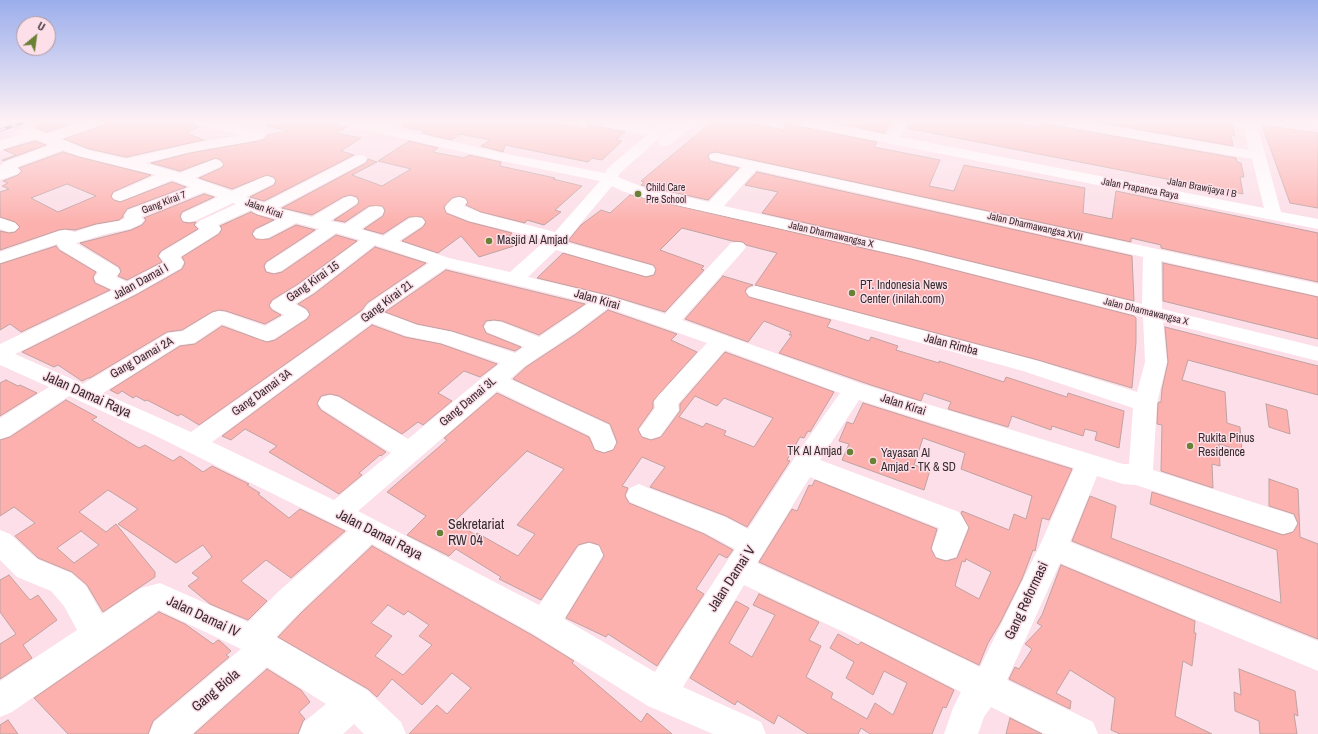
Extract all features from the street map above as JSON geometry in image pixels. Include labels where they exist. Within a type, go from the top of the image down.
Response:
[{"type":"street","points":[[0,176],[12,171],[7,167],[8,166],[36,155]]},
{"type":"street","name":"Jalan Kirai","points":[[98,155],[176,176],[256,207],[380,240],[443,262],[515,278],[605,301],[668,322],[854,390],[1089,464],[1123,474],[1136,475],[1283,523]]},
{"type":"street","points":[[125,163],[159,155]]},
{"type":"street","name":"Jalan Dharmawangsa X","points":[[501,155],[610,179],[628,188],[912,253],[1318,354]]},
{"type":"street","points":[[515,278],[556,241],[610,179],[613,171],[631,155]]},
{"type":"street","points":[[610,179],[626,174],[649,155]]},
{"type":"street","name":"Jalan Prapanca Raya","points":[[1019,155],[1273,208],[1318,224]]},
{"type":"street","points":[[1255,155],[1259,156],[1273,208]]},
{"type":"street","name":"Jalan Dharmawangsa XVII","points":[[716,157],[1318,290]]},
{"type":"street","points":[[256,207],[360,159]]},
{"type":"street","points":[[123,201],[176,176],[199,162]]},
{"type":"street","points":[[176,176],[215,164]]},
{"type":"street","points":[[713,208],[752,165]]},
{"type":"street","points":[[189,217],[267,181]]},
{"type":"street","name":"Gang Kirai 7","points":[[68,236],[76,238],[102,229],[124,225],[135,220],[132,216],[136,214],[203,187]]},
{"type":"street","points":[[314,223],[350,201]]},
{"type":"street","points":[[459,202],[453,208],[646,270]]},
{"type":"street","name":"Jalan Damai I","points":[[0,355],[49,328],[128,290],[174,264],[175,262],[168,256],[211,229],[206,226],[206,224],[256,207]]},
{"type":"street","points":[[274,267],[376,211]]},
{"type":"street","points":[[262,234],[293,218]]},
{"type":"street","points":[[380,240],[416,222]]},
{"type":"street","points":[[0,258],[10,235],[68,236]]},
{"type":"street","points":[[68,236],[64,241],[66,245],[110,272],[103,278],[128,290]]},
{"type":"street","name":"Gang Kirai 15","points":[[267,334],[299,314],[280,305],[380,240]]},
{"type":"street","points":[[668,322],[737,248]]},
{"type":"street","points":[[1136,475],[1141,469],[1145,403],[1156,362],[1152,313],[1152,253]]},
{"type":"street","name":"Gang Kirai 21","points":[[331,343],[370,315],[376,308],[392,296],[443,262]]},
{"type":"street","name":"Jalan Rimba","points":[[756,292],[1030,366],[1145,403]]},
{"type":"street","name":"Gang Damai 3L","points":[[338,513],[517,361],[568,328],[605,301]]},
{"type":"street","points":[[370,315],[413,331],[445,337],[517,361]]},
{"type":"street","name":"Gang Damai 2A","points":[[76,389],[175,338],[187,338],[219,317],[267,334]]},
{"type":"street","points":[[472,345],[498,323],[540,345]]},
{"type":"street","points":[[651,430],[667,410],[666,402],[720,341]]},
{"type":"street","name":"Gang Damai 3A","points":[[193,443],[331,343]]},
{"type":"street","name":"Jalan Damai Raya","points":[[0,355],[193,443],[370,529],[544,624],[660,694],[736,731]]},
{"type":"street","points":[[494,380],[600,431],[604,443]]},
{"type":"street","points":[[0,430],[76,389]]},
{"type":"street","name":"Jalan Damai V","points":[[660,694],[804,464],[854,390]]},
{"type":"street","points":[[330,403],[409,452]]},
{"type":"street","points":[[804,464],[949,520],[954,527],[946,548]]},
{"type":"street","name":"Gang Reformasi","points":[[961,734],[970,708],[985,686],[987,687],[1034,585],[1053,548],[1089,464]]},
{"type":"street","points":[[639,495],[715,525],[746,556],[865,627],[1080,734]]},
{"type":"street","name":"Jalan Damai IV","points":[[0,700],[97,636],[146,601],[160,596],[259,644],[290,601],[370,529]]},
{"type":"street","points":[[0,542],[27,568],[61,582],[75,596],[97,636]]},
{"type":"street","points":[[1053,548],[1318,656]]},
{"type":"street","points":[[544,624],[589,555]]},
{"type":"street","points":[[259,644],[355,702],[389,734]]},
{"type":"street","name":"Gang Biola","points":[[166,734],[259,644]]},
{"type":"street","points":[[316,734],[355,702]]},
{"type":"building","points":[[15,155],[18,155],[3,161],[2,160]]},
{"type":"building","points":[[54,155],[73,155],[151,175],[113,192],[111,197],[120,202],[172,182],[186,187],[127,209],[123,217],[119,220],[75,230],[59,230],[0,250],[0,231],[9,233],[15,232],[20,227],[15,222],[0,217],[0,192],[9,189],[2,186],[8,183],[3,181],[18,175],[22,171],[19,168]],"holes":[[[67,184],[96,196],[58,212],[31,198]]]},
{"type":"building","points":[[118,155],[134,155],[126,157]]},
{"type":"building","points":[[181,155],[354,155],[264,201],[250,197],[274,185],[276,180],[273,177],[267,175],[232,189],[199,178],[221,168],[224,165],[221,160],[216,158],[180,171],[151,163]]},
{"type":"building","points":[[387,155],[450,155],[464,158],[470,155],[501,162],[500,166],[555,178],[553,179],[582,186],[555,210],[561,212],[544,225],[527,220],[525,223],[481,212],[466,205],[468,202],[465,198],[459,196],[452,198],[444,207],[446,213],[469,222],[512,233],[509,237],[517,245],[479,257],[461,236],[438,253],[402,241],[423,227],[426,222],[422,217],[409,217],[383,234],[364,229],[383,216],[385,210],[382,206],[369,206],[345,222],[334,220],[357,205],[359,202],[357,197],[350,195],[343,197],[312,215],[282,208],[366,163],[368,159],[377,162],[352,175],[382,186],[411,169],[378,161]]},
{"type":"building","points":[[555,155],[607,155],[602,160],[592,158],[588,162]]},
{"type":"building","points":[[672,155],[708,155],[710,161],[739,168],[708,200],[641,185],[644,182],[641,181]]},
{"type":"building","points":[[731,155],[916,155],[940,160],[929,186],[954,191],[964,165],[1085,188],[1083,213],[1112,219],[1116,191],[1318,233],[1318,282],[1161,248],[1161,245],[1131,238],[1131,242]]},
{"type":"building","points":[[1045,155],[1221,155],[1236,158],[1237,162],[1241,163],[1244,177],[1240,177],[1243,194]]},
{"type":"building","points":[[1273,155],[1318,155],[1318,208],[1290,203]]},
{"type":"building","points":[[757,172],[1132,256],[1134,301],[912,247],[762,213],[778,192],[745,185]]},
{"type":"building","points":[[204,194],[214,197],[182,212],[180,216],[183,222],[196,222],[194,225],[198,229],[161,251],[158,256],[162,262],[127,280],[118,276],[121,271],[119,267],[80,243],[131,230],[142,225],[146,220],[144,218]]},
{"type":"building","points":[[630,195],[911,259],[1134,316],[1136,318],[1136,342],[1132,388],[1038,360],[755,285],[777,253],[746,245],[743,242],[732,241],[682,228],[660,250],[704,266],[701,269],[704,270],[665,312],[612,296],[537,278],[563,253],[646,277],[654,275],[656,269],[653,265],[568,241],[581,225],[601,210],[610,213]]},
{"type":"building","points":[[251,212],[274,220],[255,229],[252,234],[256,239],[269,239],[296,225],[315,230],[266,262],[264,266],[266,272],[274,274],[282,272],[336,235],[357,241],[298,284],[272,300],[269,306],[272,310],[281,315],[265,324],[226,311],[219,310],[212,312],[182,330],[167,332],[90,378],[82,381],[58,365],[54,367],[22,352],[136,295],[182,269],[185,263],[182,257],[219,234],[222,229],[220,226]]},
{"type":"building","points":[[56,246],[59,250],[96,272],[93,277],[95,283],[110,290],[21,332],[10,324],[0,330],[0,264]]},
{"type":"building","points":[[375,247],[426,263],[367,303],[362,310],[199,425],[181,414],[178,416],[147,400],[145,401],[136,396],[133,398],[122,391],[118,394],[110,390],[180,346],[195,344],[222,326],[267,342],[275,340],[307,319],[310,315],[307,309],[298,304],[314,294]]},
{"type":"building","points":[[1163,263],[1318,297],[1318,339],[1163,301]]},
{"type":"building","points":[[446,270],[585,304],[539,335],[502,321],[486,321],[483,326],[486,333],[521,347],[515,351],[452,331],[417,324],[385,312]]},
{"type":"building","points":[[723,276],[753,285],[748,287],[745,291],[749,297],[831,320],[827,327],[869,341],[871,337],[898,346],[896,350],[939,363],[939,361],[1004,382],[1006,377],[1067,397],[1068,393],[1124,411],[1119,448],[1095,440],[1097,432],[1085,429],[1083,436],[1052,426],[1051,430],[1012,416],[1008,427],[948,409],[951,402],[924,393],[921,401],[779,353],[792,335],[789,335],[791,332],[764,321],[748,342],[685,319]]},
{"type":"building","points":[[608,310],[677,334],[671,340],[697,352],[653,401],[653,408],[638,429],[642,437],[651,440],[661,437],[680,411],[680,404],[725,352],[834,392],[810,432],[808,431],[804,438],[800,437],[787,460],[790,461],[747,527],[726,516],[650,487],[665,467],[642,457],[622,486],[628,488],[625,496],[629,503],[704,534],[733,550],[727,558],[719,554],[696,589],[704,594],[657,666],[608,634],[606,637],[566,618],[604,556],[599,545],[589,542],[578,545],[541,600],[499,579],[501,577],[456,549],[449,556],[407,535],[426,516],[387,492],[447,440],[444,438],[497,393],[589,437],[595,450],[604,453],[613,450],[617,442],[610,424],[513,379],[526,367],[576,334]],"holes":[[[695,396],[717,406],[724,398],[773,418],[754,447],[724,435],[726,431],[706,423],[703,427],[679,417]],[[527,451],[564,469],[517,525],[535,534],[518,556],[454,522]]]},
{"type":"building","points":[[372,325],[405,337],[441,344],[497,364],[480,377],[464,371],[438,393],[452,401],[423,425],[418,422],[402,434],[339,396],[330,394],[321,396],[317,404],[321,410],[386,452],[381,456],[380,455],[359,473],[362,475],[339,494],[269,452],[277,446],[245,429],[231,440],[222,436]]},
{"type":"building","points":[[1165,327],[1318,366],[1318,395],[1188,360],[1182,380],[1225,392],[1227,423],[1240,427],[1242,451],[1219,444],[1220,466],[1212,464],[1213,488],[1161,471],[1162,425],[1157,424],[1158,403],[1161,402],[1162,389],[1168,362]]},
{"type":"building","points":[[6,380],[37,393],[0,416],[0,383]]},
{"type":"building","points":[[66,400],[97,417],[92,420],[139,448],[145,445],[173,461],[180,456],[203,472],[212,466],[249,484],[247,485],[260,493],[258,494],[289,518],[300,509],[345,531],[291,578],[266,560],[241,581],[267,601],[248,620],[210,604],[188,586],[199,578],[192,573],[212,557],[203,545],[176,563],[118,524],[138,509],[108,490],[79,512],[106,532],[116,524],[155,572],[155,577],[103,612],[87,585],[72,572],[38,558],[15,536],[35,523],[14,507],[0,516],[0,440],[10,437]],"holes":[[[81,531],[99,545],[74,563],[57,548]]]},
{"type":"building","points":[[863,403],[1072,469],[1049,520],[1042,518],[1035,551],[1033,550],[1022,579],[1000,623],[988,643],[979,665],[759,562],[792,509],[797,511],[809,485],[812,486],[815,480],[937,529],[931,549],[936,558],[946,561],[957,558],[969,528],[961,513],[962,511],[1009,530],[1014,514],[1026,519],[1032,496],[961,469],[965,453],[923,438],[914,465],[930,470],[924,490],[842,460],[849,444],[839,441],[847,422],[853,424]],"holes":[[[966,559],[991,572],[979,599],[955,586],[962,561],[965,562]]]},
{"type":"building","points":[[1266,404],[1287,410],[1290,434],[1269,427]]},
{"type":"building","points":[[1269,479],[1298,489],[1300,537],[1318,544],[1318,639],[1072,541],[1090,496],[1116,506],[1111,538],[1281,603],[1277,550],[1150,504],[1152,492],[1283,535],[1293,532],[1298,524],[1294,514],[1269,506]]},
{"type":"building","points":[[372,546],[532,635],[574,661],[572,663],[641,722],[647,713],[672,734],[409,734],[437,705],[447,714],[471,688],[452,673],[422,705],[392,679],[377,697],[368,689],[278,637],[302,612]],"holes":[[[388,605],[404,615],[408,611],[429,625],[419,636],[432,645],[403,675],[375,656],[392,636],[371,623]]]},
{"type":"building","points":[[1061,565],[1195,621],[1194,633],[1196,633],[1192,666],[1183,661],[1175,716],[1212,734],[1120,734],[1111,730],[1115,698],[1070,670],[1056,693],[1071,701],[1070,709],[1009,679],[1015,667],[1019,669],[1032,649],[1025,644],[1042,626],[1037,623],[1042,615]]},
{"type":"building","points":[[9,575],[30,600],[38,595],[57,620],[23,645],[32,658],[0,679],[0,644],[16,634],[0,612],[0,580]]},
{"type":"building","points":[[759,594],[819,622],[809,640],[821,646],[806,677],[833,693],[831,698],[867,719],[875,703],[893,715],[907,683],[884,671],[873,695],[846,678],[854,662],[830,648],[838,634],[858,645],[861,642],[954,690],[946,708],[943,707],[932,734],[870,734],[861,728],[858,734],[808,734],[778,715],[774,724],[737,701],[735,705],[690,678],[736,601],[749,608],[729,643],[752,657],[775,615],[753,605]]},
{"type":"building","points":[[159,612],[185,624],[213,644],[218,640],[220,641],[231,651],[226,655],[229,657],[153,721],[148,734],[68,734],[34,698]]},
{"type":"building","points":[[267,669],[301,690],[310,702],[299,712],[305,719],[298,734],[194,734]]},
{"type":"building","points":[[1239,669],[1295,691],[1298,716],[1294,714],[1297,734],[1260,734],[1259,721],[1235,711],[1234,692],[1241,695]]},
{"type":"building","points":[[1010,718],[1042,734],[1006,734]]},
{"type":"building","points":[[8,720],[18,734],[0,734],[0,725]]},
{"type":"place","name":"Child Care Pre School","points":[[638,194]]},
{"type":"place","name":"Masjid Al Amjad","points":[[489,241]]},
{"type":"place","name":"PT. Indonesia News Center (inilah.com)","points":[[852,293]]},
{"type":"place","name":"Rukita Pinus Residence","points":[[1190,446]]},
{"type":"place","name":"TK Al Amjad","points":[[850,452]]},
{"type":"place","name":"Yayasan Al Amjad - TK & SD","points":[[873,461]]},
{"type":"place","name":"Sekretariat RW 04","points":[[440,533]]}]
